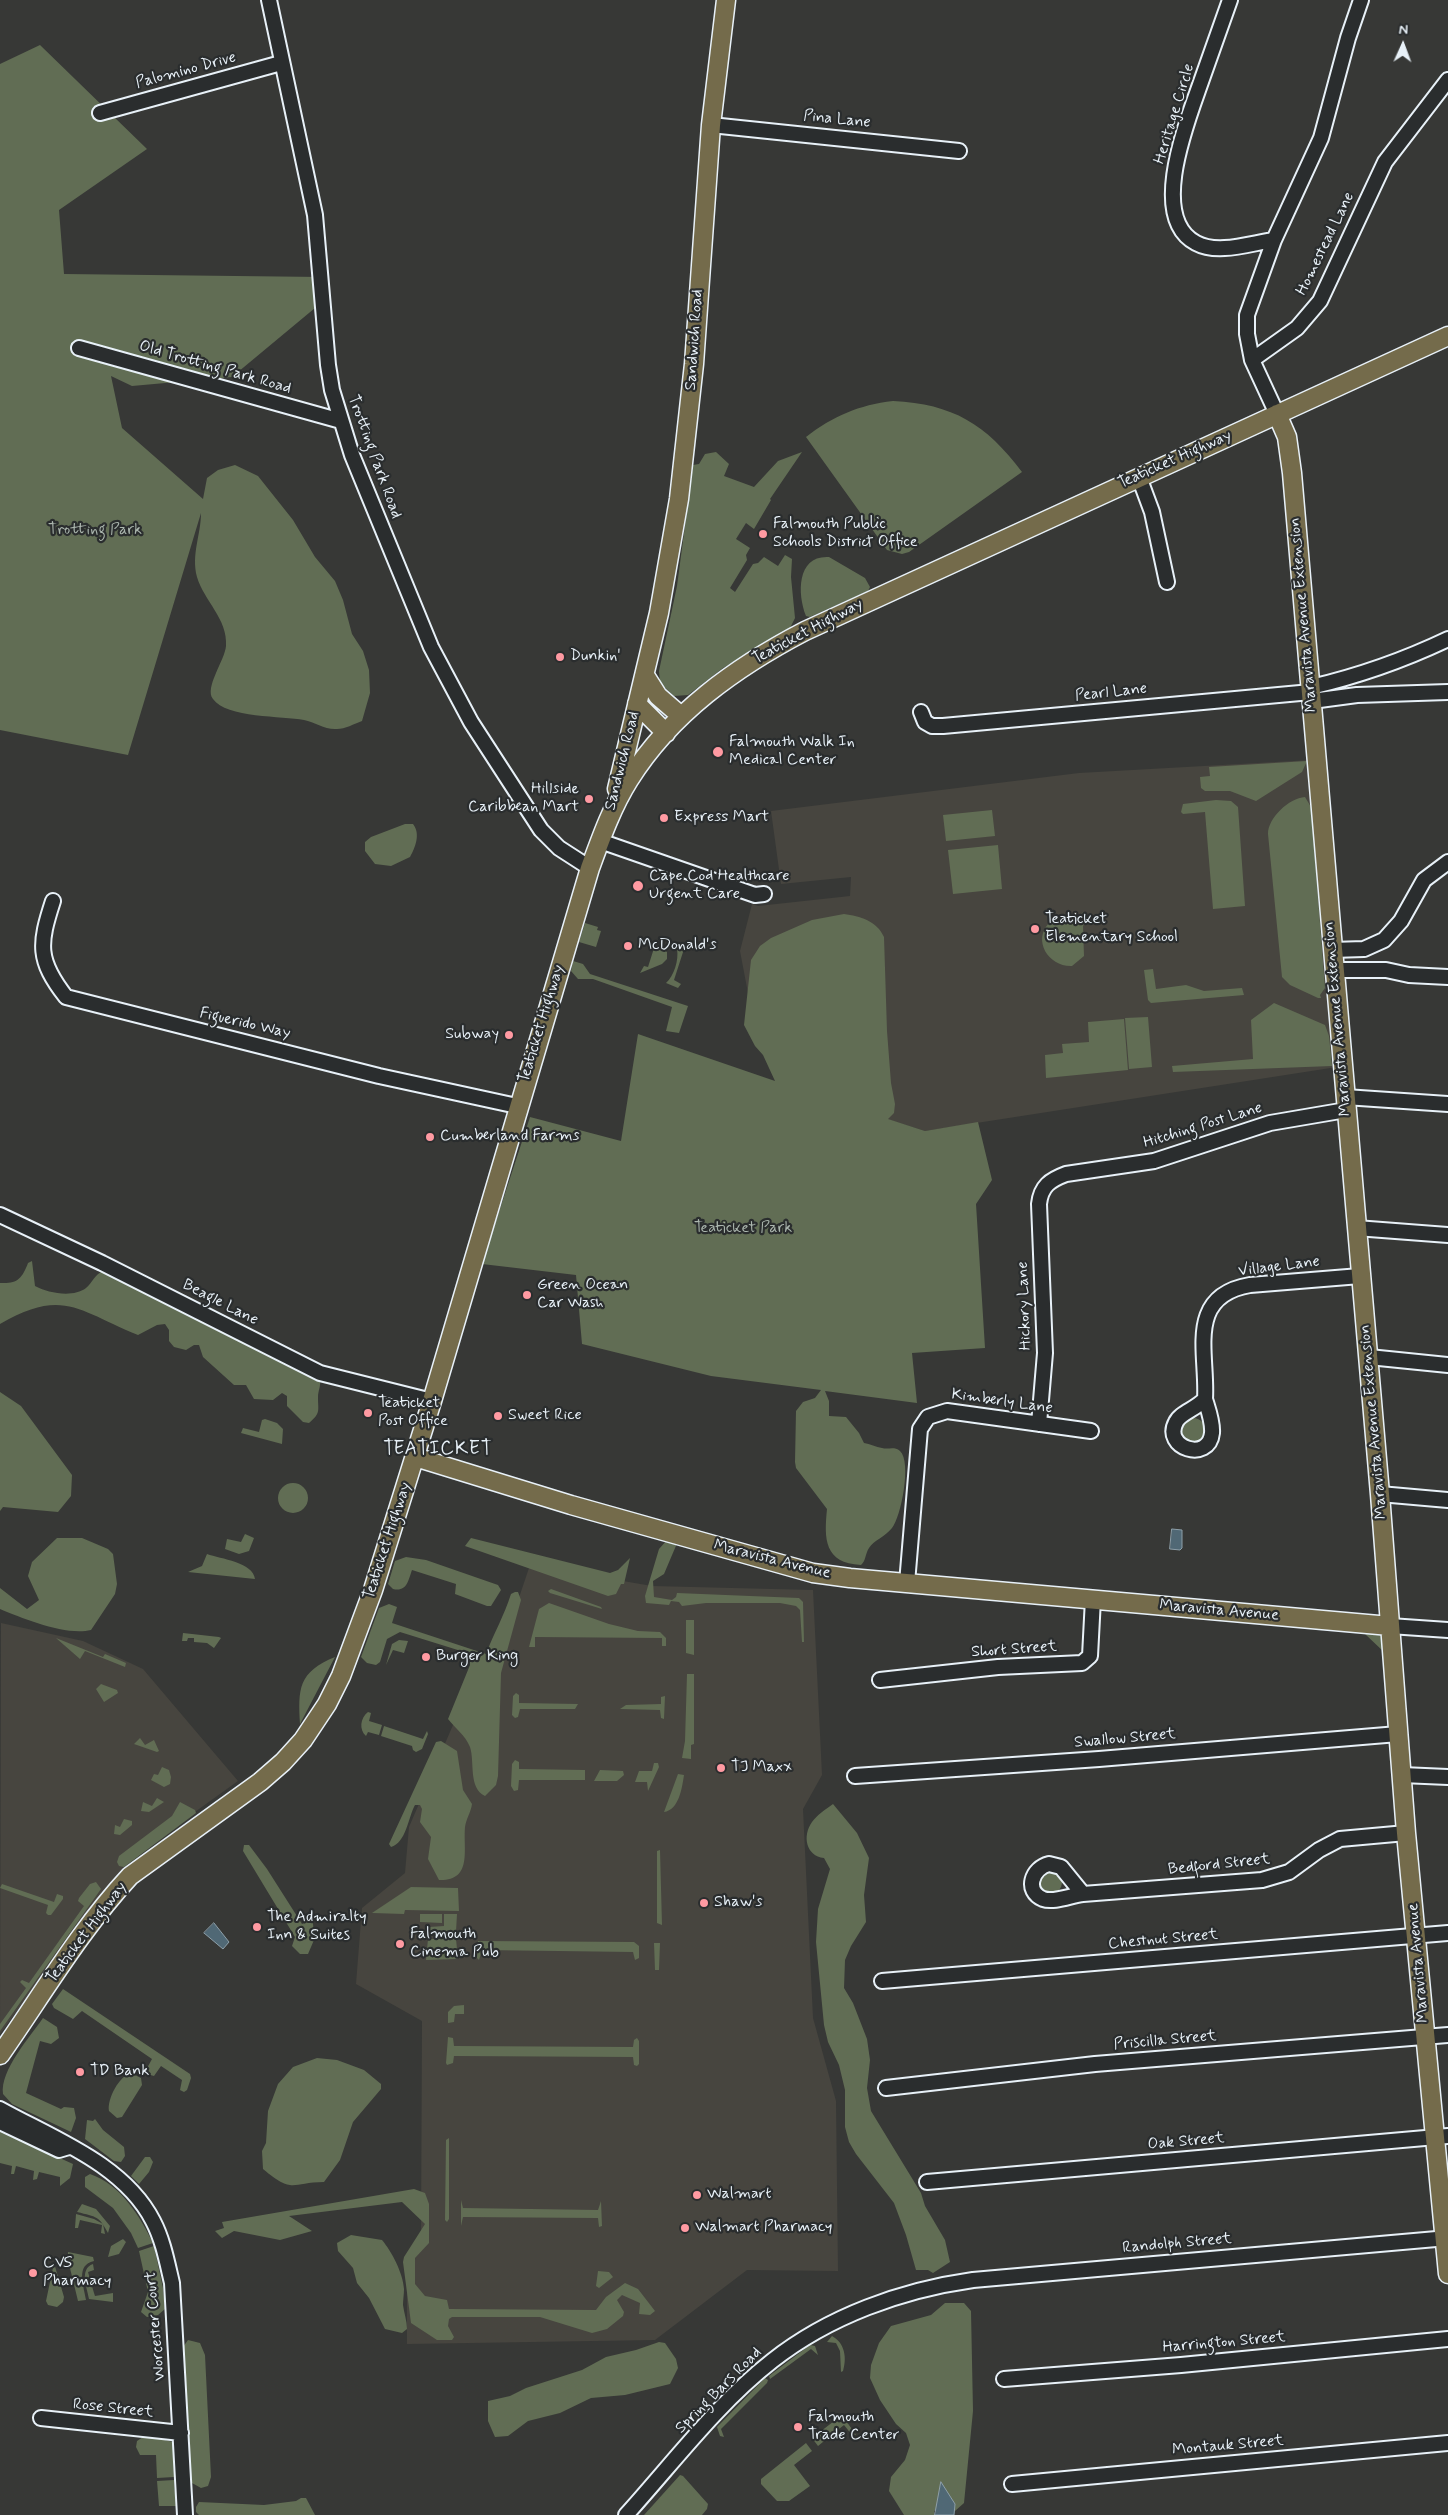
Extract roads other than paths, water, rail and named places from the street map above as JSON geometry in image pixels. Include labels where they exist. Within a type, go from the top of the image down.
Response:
[{"type":"main road","name":"Sandwich Road","points":[[609,819],[637,704],[646,677],[670,559],[689,420],[711,124],[726,0]]},
{"type":"main road","name":"Teaticket Highway","points":[[0,2055],[93,1920],[130,1876],[260,1782],[284,1762],[303,1740],[326,1704],[347,1661],[373,1590],[415,1457],[517,1106],[590,868],[609,819],[631,776],[666,733],[681,716],[747,664],[805,631],[1448,336]]},
{"type":"main road","name":"Maravista Avenue Extension","points":[[1277,414],[1287,437],[1290,452],[1390,1626]]},
{"type":"main road","name":"Sandwich Road","points":[[646,677],[658,696],[681,716]]},
{"type":"main road","name":"Sandwich Road","points":[[637,704],[666,733]]},
{"type":"main road","name":"Maravista Avenue","points":[[415,1457],[571,1505],[794,1568],[832,1576],[1390,1626],[1406,1833],[1425,2038],[1441,2137],[1448,2274]]},
{"type":"street","name":"Trotting Park Road","points":[[269,0],[315,215],[328,365],[332,390],[341,421],[374,509],[431,647],[471,722],[541,830],[559,848],[590,868]]},
{"type":"street","name":"Heritage Circle","points":[[1230,0],[1179,150],[1173,192],[1176,216],[1182,232],[1196,243],[1204,246],[1226,247],[1274,240]]},
{"type":"street","points":[[1277,414],[1252,360],[1247,334],[1247,315],[1274,240],[1321,138],[1348,38],[1362,0]]},
{"type":"street","name":"Palomino Drive","points":[[100,113],[281,63]]},
{"type":"street","name":"Homestead Lane","points":[[1252,360],[1289,334],[1315,308],[1327,290],[1385,162],[1448,80]]},
{"type":"street","name":"Pina Lane","points":[[711,124],[959,151]]},
{"type":"street","name":"Old Trotting Park Road","points":[[79,348],[341,421]]},
{"type":"street","points":[[1139,477],[1152,512],[1167,582]]},
{"type":"street","points":[[1311,693],[1416,654],[1448,639]]},
{"type":"street","points":[[1311,693],[1351,696],[1448,692]]},
{"type":"street","name":"Pearl Lane","points":[[921,712],[925,722],[932,726],[943,726],[1311,693]]},
{"type":"street","points":[[600,841],[755,895],[764,894]]},
{"type":"street","points":[[1332,950],[1364,949],[1384,940],[1401,921],[1424,880],[1448,862]]},
{"type":"street","name":"Figuerido Way","points":[[53,901],[42,941],[44,958],[51,978],[66,997],[379,1076],[517,1106]]},
{"type":"street","points":[[1334,970],[1386,970],[1409,975],[1448,977]]},
{"type":"street","name":"Hitching Post Lane","points":[[1043,1187],[1054,1178],[1066,1174],[1154,1161],[1258,1126],[1345,1103],[1448,1104]]},
{"type":"street","name":"Hickory Lane","points":[[1040,1424],[1045,1353],[1038,1204],[1043,1187]]},
{"type":"street","name":"Beagle Lane","points":[[0,1216],[102,1263],[320,1373],[432,1401]]},
{"type":"street","points":[[1356,1228],[1448,1235]]},
{"type":"street","name":"Village Lane","points":[[1205,1399],[1202,1335],[1208,1315],[1221,1298],[1243,1286],[1360,1276]]},
{"type":"street","points":[[1368,1357],[1448,1365]]},
{"type":"street","name":"Kimberly Lane","points":[[908,1583],[916,1460],[920,1429],[923,1423],[934,1414],[947,1411],[1090,1431]]},
{"type":"street","points":[[1380,1494],[1448,1500]]},
{"type":"street","name":"Short Street","points":[[880,1680],[998,1667],[1082,1663],[1090,1656],[1092,1599]]},
{"type":"street","points":[[1390,1626],[1448,1630]]},
{"type":"street","name":"Swallow Street","points":[[855,1776],[1099,1759],[1398,1734]]},
{"type":"street","points":[[1402,1775],[1448,1777]]},
{"type":"street","name":"Bedford Street","points":[[1083,1894],[1262,1880],[1278,1877],[1298,1868],[1319,1850],[1340,1839],[1406,1833]]},
{"type":"street","name":"Chestnut Street","points":[[882,1981],[1448,1933]]},
{"type":"street","name":"Priscilla Street","points":[[886,2088],[1095,2064],[1448,2035]]},
{"type":"street","name":"Worcester Court","points":[[0,2109],[59,2139],[68,2147],[102,2166],[123,2184],[147,2210],[158,2231],[172,2283],[185,2515]]},
{"type":"street","name":"Worcester Court","points":[[0,2122],[59,2150],[68,2147]]},
{"type":"street","name":"Oak Street","points":[[927,2182],[1441,2137]]},
{"type":"street","name":"Randolph Street","points":[[910,2292],[973,2280],[1446,2238]]},
{"type":"street","name":"Spring Bars Road","points":[[626,2515],[727,2402],[770,2362],[810,2335],[843,2318],[910,2292]]},
{"type":"street","name":"Harrington Street","points":[[1004,2379],[1181,2365],[1448,2340]]},
{"type":"street","name":"Rose Street","points":[[41,2418],[181,2433]]},
{"type":"street","name":"Montauk Street","points":[[1012,2484],[1448,2444]]},
{"type":"water","points":[[1172,1529],[1182,1530],[1182,1548],[1180,1550],[1170,1549]]},
{"type":"water","points":[[214,1923],[229,1942],[223,1949],[204,1933]]},
{"type":"water","points":[[941,2482],[955,2504],[954,2515],[935,2515]]},
{"type":"place","name":"Falmouth Public Schools District Office","points":[[763,534]]},
{"type":"place","name":"Dunkin'","points":[[560,657]]},
{"type":"place","name":"Falmouth Walk In Medical Center","points":[[718,752]]},
{"type":"place","name":"Hillside Caribbean Mart","points":[[589,799]]},
{"type":"place","name":"Express Mart","points":[[664,818]]},
{"type":"place","name":"Cape Cod Healthcare Urgent Care","points":[[638,886]]},
{"type":"place","name":"Teaticket Elementary School","points":[[1035,929]]},
{"type":"place","name":"McDonald's","points":[[628,946]]},
{"type":"place","name":"Subway","points":[[509,1035]]},
{"type":"place","name":"Cumberland Farms","points":[[430,1137]]},
{"type":"place","name":"Green Ocean Car Wash","points":[[527,1295]]},
{"type":"place","name":"Teaticket Post Office","points":[[368,1413]]},
{"type":"place","name":"Sweet Rice","points":[[498,1416]]},
{"type":"place","name":"Burger King","points":[[426,1657]]},
{"type":"place","name":"TJ Maxx","points":[[721,1768]]},
{"type":"place","name":"Shaw's","points":[[704,1903]]},
{"type":"place","name":"The Admiralty Inn & Suites","points":[[257,1927]]},
{"type":"place","name":"Falmouth Cinema Pub","points":[[400,1944]]},
{"type":"place","name":"TD Bank","points":[[80,2072]]},
{"type":"place","name":"Walmart","points":[[697,2195]]},
{"type":"place","name":"Walmart Pharmacy","points":[[685,2228]]},
{"type":"place","name":"CVS Pharmacy","points":[[33,2273]]},
{"type":"place","name":"Falmouth Trade Center","points":[[798,2427]]},
{"type":"district","name":"TEATICKET","points":[[438,1450]]},
{"type":"park label","name":"Trotting Park","points":[[95,531]]},
{"type":"park label","name":"Teaticket Park","points":[[743,1229]]}]
